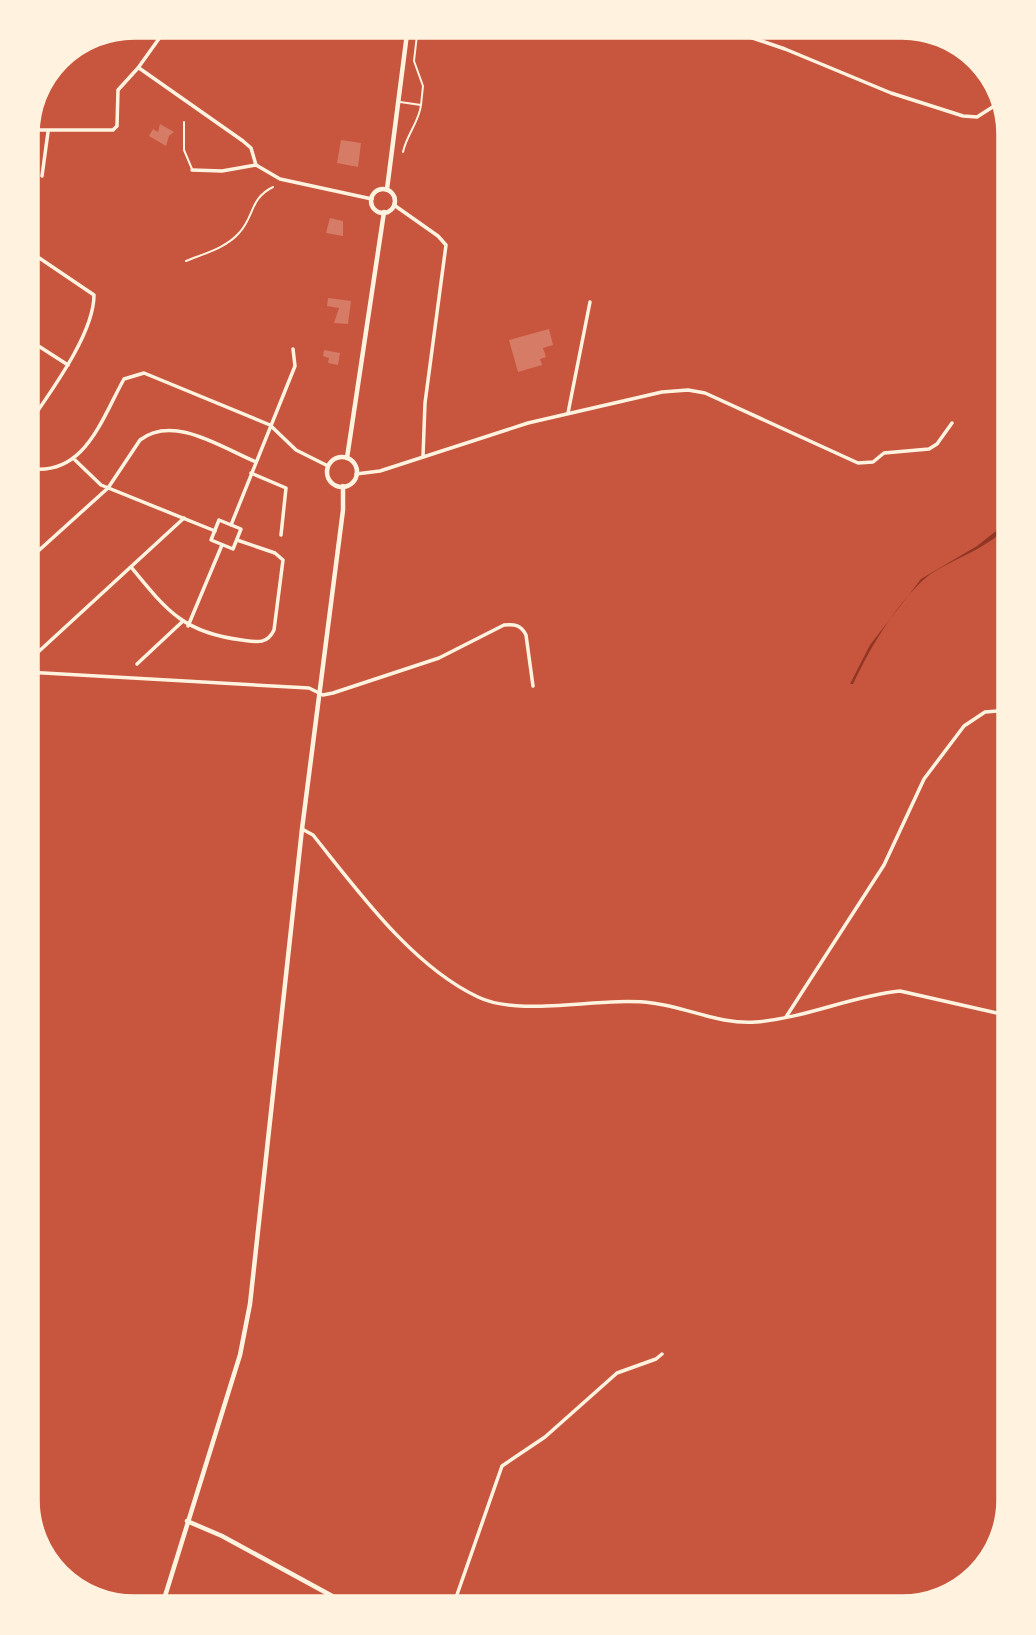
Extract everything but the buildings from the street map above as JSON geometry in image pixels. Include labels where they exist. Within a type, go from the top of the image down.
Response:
[{"type":"street","points":[[39,131],[113,131],[117,126],[118,90],[160,39]]},
{"type":"street","points":[[387,189],[406,39]]},
{"type":"street","points":[[755,39],[891,93],[963,116],[977,117],[993,106]]},
{"type":"street","points":[[138,68],[243,141],[251,148],[256,165]]},
{"type":"street","points":[[42,176],[48,132]]},
{"type":"street","points":[[192,170],[222,171],[256,165],[280,179],[372,200]]},
{"type":"street","points":[[384,212],[375,209],[372,200],[377,191],[387,189]]},
{"type":"street","points":[[347,458],[384,212],[394,205],[395,197],[387,189]]},
{"type":"street","points":[[394,205],[438,236],[446,245],[425,401],[423,456]]},
{"type":"street","points":[[39,259],[94,295],[94,307],[68,365],[39,408]]},
{"type":"street","points":[[568,413],[590,302]]},
{"type":"street","points":[[39,346],[68,365]]},
{"type":"street","points":[[231,524],[295,366],[293,349]]},
{"type":"street","points":[[39,469],[46,470],[75,460],[86,447],[124,379],[134,374],[153,376],[270,425],[296,450],[328,466]]},
{"type":"street","points":[[356,474],[380,471],[568,413],[662,392],[705,393],[858,463],[873,462],[884,453],[929,449],[937,444],[951,423]]},
{"type":"street","points":[[39,550],[108,488],[140,440],[162,430],[176,429],[256,461]]},
{"type":"street","points":[[328,466],[338,457],[347,458],[354,463],[356,474],[351,482],[343,486]]},
{"type":"street","points":[[75,460],[101,485],[215,531]]},
{"type":"street","points":[[328,466],[330,480],[343,486]]},
{"type":"street","points":[[251,473],[286,488],[281,535]]},
{"type":"street","points":[[165,1596],[240,1355],[250,1304],[302,830],[343,510],[343,486]]},
{"type":"street","points":[[39,651],[184,518]]},
{"type":"street","points":[[219,520],[231,524],[242,529],[233,550],[211,540],[219,520]]},
{"type":"street","points":[[131,567],[188,626],[217,637],[260,643],[270,638],[283,560],[275,553],[237,540]]},
{"type":"street","points":[[188,626],[222,545]]},
{"type":"street","points":[[137,664],[183,621]]},
{"type":"street","points":[[39,674],[309,688],[328,695],[439,658],[504,625],[514,624],[523,629],[526,635],[533,686]]},
{"type":"street","points":[[786,1017],[884,865],[932,768],[964,726],[985,712],[998,710]]},
{"type":"street","points":[[302,830],[313,835],[376,912],[419,953],[449,980],[482,999],[517,1006],[594,1000],[652,1003],[753,1022],[900,991],[998,1013]]},
{"type":"street","points":[[457,1596],[502,1466],[545,1437],[617,1373],[656,1359],[662,1354]]},
{"type":"street","points":[[187,1521],[222,1536],[332,1596]]},
{"type":"lane","points":[[402,152],[419,120],[421,105],[423,86],[414,61],[417,39]]},
{"type":"lane","points":[[399,102],[421,105]]},
{"type":"lane","points":[[184,122],[184,150],[192,170]]},
{"type":"path","points":[[186,261],[229,242],[241,232],[259,194],[273,187]]},
{"type":"shaded area","points":[[998,529],[998,534],[994,538],[922,581],[906,598],[921,579],[977,546]]},
{"type":"shaded area","points":[[890,618],[853,684],[850,684],[870,645]]}]
